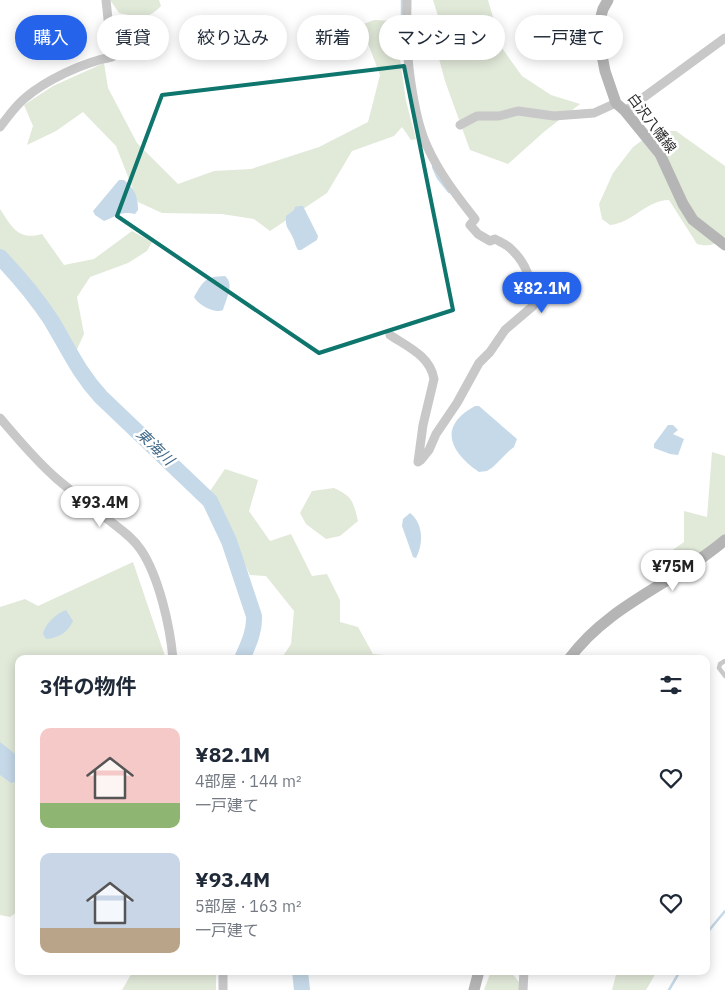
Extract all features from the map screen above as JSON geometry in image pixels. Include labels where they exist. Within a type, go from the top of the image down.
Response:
[{"type":"main road","name":"白沢八幡線","points":[[608,0],[603,9],[598,27],[599,40],[605,71],[621,107],[660,154],[683,204],[693,220],[725,245]]},
{"type":"main road","points":[[572,655],[586,638],[603,622],[640,596],[689,567],[725,540]]},
{"type":"main road","points":[[474,990],[478,975]]},
{"type":"street","points":[[0,127],[17,105],[30,94],[79,67],[112,57],[106,0]]},
{"type":"street","points":[[390,335],[424,358],[433,372],[434,379],[423,425],[418,462],[428,450],[479,363],[490,352],[505,330],[533,306],[533,288],[523,264],[512,248],[494,239],[490,241],[470,225],[475,219],[446,182],[426,144],[409,69],[406,40],[407,0]]},
{"type":"street","points":[[460,125],[477,116],[499,116],[514,111],[554,116],[594,113],[621,107],[725,38]]},
{"type":"street","points":[[0,418],[38,461],[57,479],[129,535],[141,549],[164,608],[174,655]]},
{"type":"street","points":[[223,975],[223,990]]},
{"type":"street","points":[[523,990],[524,975]]},
{"type":"lane","points":[[725,661],[720,664],[719,668],[725,676]]},
{"type":"highlighted area","points":[[404,66],[453,310],[319,353],[117,216],[162,95]]},
{"type":"green space","points":[[110,0],[159,0],[161,6],[149,15],[119,13]]},
{"type":"green space","points":[[433,0],[488,0],[492,15],[438,15]]},
{"type":"green space","points":[[379,20],[379,60],[400,60],[406,101],[416,139],[411,140],[402,127],[394,136],[352,151],[327,193],[270,231],[254,219],[222,214],[162,213],[138,202],[116,146],[83,112],[56,131],[27,145],[33,126],[24,105],[53,86],[104,63],[108,88],[137,143],[178,184],[214,171],[251,169],[319,147],[368,122],[380,75],[369,46],[369,22]]},
{"type":"green space","points":[[505,52],[522,76],[551,95],[580,104],[545,131],[508,164],[470,150],[439,60],[505,60]]},
{"type":"green space","points":[[655,131],[676,131],[725,166],[725,237],[718,242],[712,245],[697,244],[669,200],[646,207],[618,223],[610,225],[602,219],[599,204],[613,173],[633,147]]},
{"type":"green space","points":[[0,209],[12,227],[21,234],[34,236],[42,234],[64,265],[94,259],[132,231],[152,242],[147,251],[128,263],[90,277],[77,297],[84,334],[74,356],[56,321],[36,291],[0,250]]},
{"type":"green space","points":[[712,452],[725,456],[725,535],[656,584],[653,564],[684,542],[684,511],[707,517]]},
{"type":"green space","points":[[225,469],[258,480],[249,511],[270,541],[291,534],[312,576],[327,574],[340,600],[340,622],[358,627],[373,654],[384,655],[284,655],[291,644],[294,611],[266,576],[250,575],[210,491]]},
{"type":"green space","points":[[334,488],[349,497],[358,521],[340,536],[326,539],[306,524],[300,513],[312,491]]},
{"type":"green space","points":[[133,562],[165,655],[15,655],[15,914],[10,917],[0,915],[0,607],[25,599],[38,606]]},
{"type":"green space","points":[[131,975],[216,975],[216,990],[122,990]]},
{"type":"green space","points":[[490,975],[513,975],[519,982],[520,990],[484,990]]},
{"type":"green space","points":[[616,975],[655,975],[646,990],[612,990]]},
{"type":"water","points":[[119,180],[124,180],[133,190],[138,210],[135,214],[122,214],[104,221],[95,215],[93,211]]},
{"type":"water","points":[[303,206],[318,236],[317,240],[298,250],[287,226],[286,216],[295,207]]},
{"type":"water","points":[[225,276],[230,287],[223,310],[211,310],[196,300],[194,297],[206,280]]},
{"type":"water","points":[[475,406],[479,406],[517,439],[514,447],[493,467],[487,471],[479,472],[461,456],[452,439],[452,430],[456,422],[463,414]]},
{"type":"water","points":[[668,425],[673,425],[678,430],[673,434],[684,439],[678,455],[654,448],[654,444]]},
{"type":"water","points":[[410,513],[418,522],[421,534],[419,552],[416,558],[413,557],[402,526],[403,519]]},
{"type":"water","points":[[66,610],[73,621],[71,625],[59,636],[46,639],[43,634],[46,626],[55,616]]},
{"type":"water","points":[[0,742],[15,754],[15,782],[11,783],[0,775]]},
{"type":"waterway","points":[[402,0],[402,15]]},
{"type":"waterway","points":[[433,167],[438,178],[449,192]]},
{"type":"waterway","name":"東海川","points":[[0,257],[27,287],[51,320],[93,388],[210,501],[229,541],[254,616],[252,633],[244,655]]},
{"type":"waterway","points":[[710,929],[725,911]]},
{"type":"waterway","name":"東海川","points":[[300,975],[302,990]]},
{"type":"waterway","points":[[669,990],[678,975]]}]
